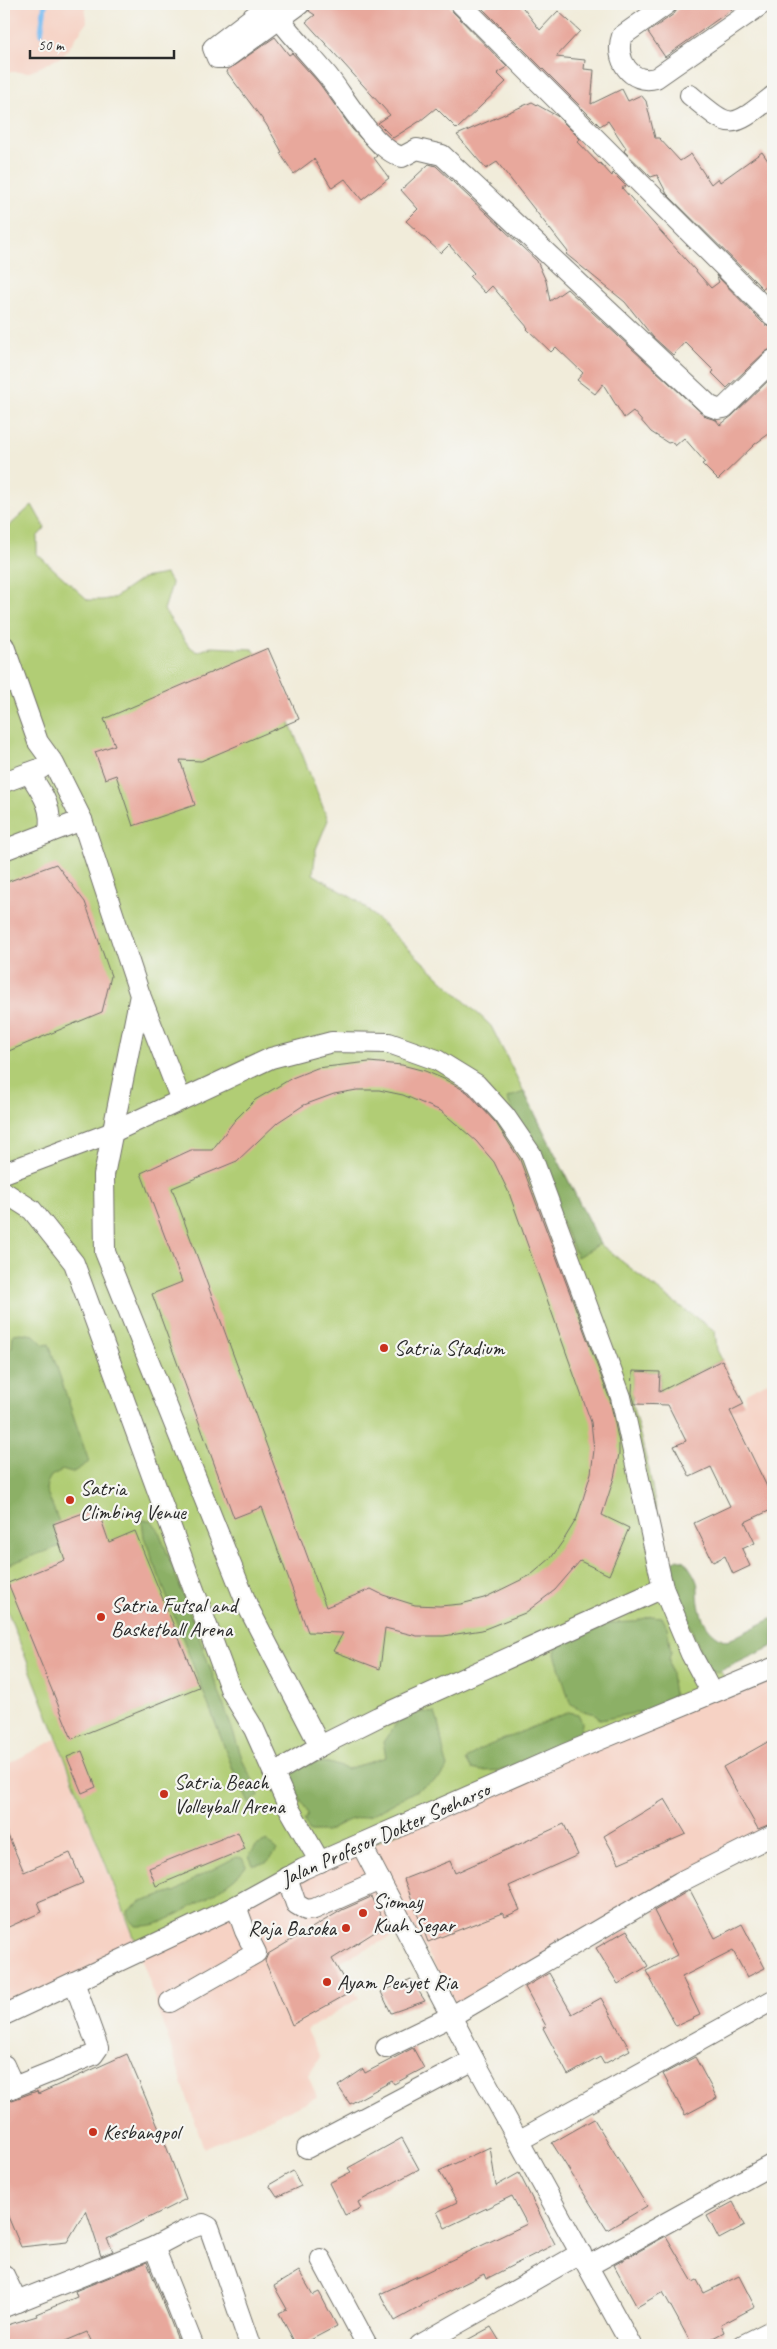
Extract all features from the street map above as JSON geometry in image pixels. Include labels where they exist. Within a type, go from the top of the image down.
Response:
[{"type":"street","points":[[300,4],[273,10],[329,77],[359,120],[392,154],[402,156],[417,149],[442,156],[710,406],[718,409],[724,408],[773,360]]},
{"type":"street","points":[[461,4],[773,316]]},
{"type":"street","points":[[667,4],[622,36],[619,44],[620,56],[624,64],[639,78],[648,80],[656,78],[674,67],[759,4]]},
{"type":"street","points":[[690,96],[718,118],[730,123],[742,119],[773,96]]},
{"type":"street","points":[[4,646],[38,742],[54,764],[82,820],[140,995],[181,1100]]},
{"type":"street","points":[[4,782],[54,764]]},
{"type":"street","points":[[29,773],[44,796],[48,807],[48,833]]},
{"type":"street","points":[[4,850],[82,820]]},
{"type":"street","points":[[140,995],[104,1175],[105,1252],[248,1607],[320,1746]]},
{"type":"street","points":[[4,1173],[113,1132],[271,1058],[332,1042],[389,1043],[438,1060],[476,1084],[505,1116],[531,1154],[538,1172],[621,1398],[663,1588],[691,1654],[712,1693]]},
{"type":"street","points":[[4,1192],[32,1210],[74,1263],[231,1691],[254,1729],[290,1810],[320,1862]]},
{"type":"street","points":[[74,1263],[105,1252]]},
{"type":"street","points":[[274,1773],[320,1746],[378,1717],[663,1588]]},
{"type":"street","name":"Jalan Profesor Dokter Soeharso","points":[[4,2015],[236,1906],[287,1877],[320,1862],[538,1766],[773,1668]]},
{"type":"street","points":[[386,2048],[452,2016],[680,1882],[773,1835]]},
{"type":"street","points":[[361,1844],[474,2060],[520,2140],[631,2345]]},
{"type":"street","points":[[287,1877],[296,1904],[306,1910],[314,1909],[380,1880]]},
{"type":"street","points":[[170,2002],[256,1954],[236,1906]]},
{"type":"street","points":[[4,2065],[9,2089],[93,2055],[97,2051],[98,2048],[74,1982]]},
{"type":"street","points":[[520,2140],[773,2000]]},
{"type":"street","points":[[308,2148],[474,2060]]},
{"type":"street","points":[[420,2345],[773,2164]]},
{"type":"street","points":[[4,2275],[10,2305],[154,2247],[203,2224],[209,2227],[250,2345]]},
{"type":"street","points":[[154,2247],[193,2345]]},
{"type":"street","points":[[321,2259],[367,2345]]},
{"type":"street","points":[[743,2345],[773,2330]]},
{"type":"shaded area","points":[[4,4],[85,4],[87,22],[63,56],[30,72],[10,72],[4,67]]},
{"type":"shaded area","points":[[773,1379],[773,1499],[730,1411],[744,1404],[746,1393]]},
{"type":"shaded area","points":[[773,1663],[773,1831],[459,2009],[413,1927],[338,1962],[359,1998],[307,2030],[320,2057],[308,2075],[317,2097],[204,2149],[139,1950],[4,2012],[4,1766],[56,1739],[138,1950]]},
{"type":"green space","points":[[32,505],[45,528],[37,537],[37,554],[88,600],[114,598],[143,578],[166,574],[172,584],[164,610],[188,645],[197,652],[211,647],[252,649],[265,661],[268,684],[290,723],[328,820],[316,849],[313,874],[359,902],[491,1026],[600,1244],[667,1297],[715,1331],[717,1350],[722,1360],[677,1383],[659,1405],[660,1372],[633,1371],[632,1404],[649,1470],[661,1537],[669,1564],[714,1661],[728,1683],[139,1950],[4,1602],[4,531]]},
{"type":"green space","points":[[524,1092],[600,1244],[577,1257],[507,1098]]},
{"type":"green space","points":[[13,1334],[34,1335],[44,1345],[49,1344],[89,1462],[72,1473],[62,1470],[51,1476],[47,1483],[46,1490],[59,1522],[63,1545],[4,1566],[4,1354],[12,1347]]},
{"type":"green space","points":[[142,1520],[151,1520],[158,1529],[244,1763],[258,1791],[259,1796],[249,1803],[234,1772],[144,1537]]},
{"type":"green space","points":[[677,1559],[685,1561],[696,1579],[701,1613],[713,1633],[727,1641],[773,1618],[773,1646],[718,1672],[708,1670],[669,1573],[669,1564]]},
{"type":"green space","points":[[652,1616],[662,1617],[667,1627],[674,1695],[650,1710],[600,1720],[596,1714],[583,1711],[570,1703],[555,1654],[556,1648],[576,1634],[598,1629],[609,1623],[632,1622]]},
{"type":"green space","points":[[423,1712],[435,1713],[437,1720],[448,1767],[441,1777],[371,1815],[349,1820],[326,1832],[310,1832],[304,1821],[308,1814],[293,1786],[291,1775],[297,1768],[314,1762],[329,1763],[347,1769],[386,1757],[383,1742],[401,1717]]},
{"type":"green space","points":[[569,1712],[578,1714],[582,1722],[581,1733],[564,1745],[506,1770],[482,1771],[471,1769],[466,1760],[478,1750]]},
{"type":"green space","points":[[267,1841],[277,1850],[267,1861],[253,1865],[249,1856],[256,1846]]},
{"type":"green space","points":[[236,1857],[242,1858],[246,1866],[240,1873],[220,1889],[193,1906],[153,1925],[136,1926],[130,1919],[128,1911],[141,1902],[177,1891],[194,1879]]},
{"type":"building","points":[[312,4],[449,4],[453,12],[507,67],[497,73],[506,82],[457,129],[436,108],[420,121],[393,138],[378,123],[390,115],[306,22],[315,15],[309,11]]},
{"type":"building","points":[[488,4],[520,4],[540,30],[558,11],[580,31],[556,57],[585,60],[584,69],[594,70],[591,104],[622,89],[628,101],[641,95],[646,101],[655,138],[659,138],[680,161],[691,154],[711,184],[718,178],[720,182],[762,152],[773,168],[773,282],[763,289],[667,194],[657,175],[651,177],[624,151],[626,148],[608,121],[600,126],[482,8]]},
{"type":"building","points":[[681,4],[739,4],[665,57],[648,32],[674,14]]},
{"type":"building","points":[[275,37],[289,55],[292,53],[319,83],[352,129],[377,156],[374,158],[389,178],[362,200],[345,179],[332,188],[314,159],[294,174],[280,153],[282,152],[266,124],[226,71]]},
{"type":"building","points":[[532,102],[557,116],[580,139],[577,141],[599,164],[612,176],[613,173],[626,186],[622,188],[711,288],[719,282],[716,275],[765,325],[773,328],[773,348],[765,352],[727,388],[712,373],[714,371],[685,342],[673,355],[653,337],[625,302],[566,254],[568,252],[497,162],[486,169],[457,135]]},
{"type":"building","points":[[429,164],[436,166],[537,261],[546,281],[550,301],[567,289],[706,417],[716,420],[720,425],[732,416],[773,376],[773,431],[755,444],[718,480],[702,464],[705,462],[684,438],[675,446],[672,442],[668,443],[651,432],[633,411],[624,418],[603,384],[595,394],[577,380],[583,373],[556,347],[551,352],[527,329],[492,286],[485,293],[470,277],[474,273],[449,245],[441,253],[406,221],[418,209],[401,190]]},
{"type":"building","points":[[268,648],[299,719],[201,761],[180,760],[195,805],[133,826],[116,775],[105,779],[95,752],[115,745],[104,719]]},
{"type":"building","points":[[56,864],[85,902],[111,976],[102,1012],[4,1053],[4,883]]},
{"type":"building","points":[[369,1062],[402,1065],[425,1071],[467,1092],[496,1123],[520,1160],[610,1400],[619,1443],[619,1454],[614,1478],[602,1515],[629,1528],[609,1575],[580,1561],[555,1590],[525,1613],[482,1630],[444,1636],[417,1636],[385,1628],[380,1669],[333,1651],[343,1633],[308,1632],[262,1507],[234,1518],[152,1294],[182,1282],[141,1173],[191,1150],[212,1150],[235,1120],[255,1100],[292,1078],[317,1068]],"holes":[[[357,1090],[379,1090],[403,1095],[441,1111],[476,1141],[494,1162],[509,1193],[591,1422],[594,1450],[591,1473],[577,1518],[551,1558],[531,1575],[484,1598],[461,1604],[440,1606],[415,1605],[383,1595],[371,1589],[326,1607],[172,1188],[237,1161],[278,1122],[304,1105],[334,1094]]]},
{"type":"building","points":[[722,1360],[744,1404],[730,1411],[773,1499],[773,1509],[745,1522],[755,1543],[742,1549],[750,1566],[733,1574],[725,1556],[713,1562],[694,1523],[730,1506],[711,1467],[690,1477],[674,1446],[686,1441],[668,1405],[635,1404],[632,1393],[633,1371],[660,1372],[659,1392]]},
{"type":"building","points":[[97,1508],[109,1542],[135,1531],[199,1687],[72,1739],[8,1583],[65,1560],[53,1524]]},
{"type":"building","points":[[773,1739],[773,1823],[758,1829],[723,1767]]},
{"type":"building","points":[[82,1751],[96,1787],[82,1793],[67,1757]]},
{"type":"building","points":[[665,1799],[686,1834],[619,1863],[604,1836]]},
{"type":"building","points":[[564,1824],[578,1855],[509,1886],[520,1910],[505,1917],[502,1913],[428,1942],[404,1879],[450,1861],[455,1873]]},
{"type":"building","points":[[4,1826],[24,1872],[70,1853],[83,1883],[38,1902],[42,1912],[4,1929]]},
{"type":"building","points":[[238,1832],[245,1849],[156,1886],[149,1868]]},
{"type":"building","points":[[690,1890],[715,1938],[742,1924],[765,1968],[747,1977],[733,1951],[682,1977],[700,2015],[676,2026],[646,1971],[677,1955],[654,1911]]},
{"type":"building","points":[[371,1897],[386,1925],[332,1959],[351,1992],[292,2025],[265,1961],[268,1954],[342,1910]]},
{"type":"building","points":[[627,1930],[648,1966],[618,1984],[596,1948]]},
{"type":"building","points":[[549,1973],[572,2014],[601,1998],[630,2050],[604,2064],[600,2057],[568,2075],[543,2028],[546,2026],[525,1987]]},
{"type":"building","points":[[411,1979],[425,2001],[391,2013],[381,1992]]},
{"type":"building","points":[[413,2048],[424,2068],[394,2084],[392,2081],[350,2104],[338,2086],[363,2069],[365,2073]]},
{"type":"building","points":[[127,2054],[165,2143],[186,2199],[107,2239],[113,2251],[101,2256],[86,2210],[67,2242],[21,2247],[4,2207],[4,2103],[37,2091],[38,2094]]},
{"type":"building","points":[[695,2057],[717,2098],[685,2115],[663,2074]]},
{"type":"building","points":[[594,2119],[647,2206],[607,2230],[552,2143]]},
{"type":"building","points":[[402,2138],[419,2169],[358,2202],[361,2208],[345,2215],[329,2183],[351,2172],[348,2168]]},
{"type":"building","points":[[490,2147],[496,2186],[519,2173],[555,2244],[486,2279],[484,2274],[421,2305],[395,2321],[380,2294],[527,2224],[512,2196],[445,2228],[437,2212],[457,2202],[439,2171]]},
{"type":"building","points":[[293,2171],[301,2186],[277,2197],[269,2185]]},
{"type":"building","points":[[733,2202],[745,2225],[719,2239],[707,2216]]},
{"type":"building","points":[[666,2236],[693,2282],[697,2280],[704,2293],[739,2276],[755,2307],[721,2325],[724,2332],[700,2345],[692,2345],[663,2292],[637,2307],[614,2265]]},
{"type":"building","points":[[147,2262],[180,2345],[93,2345],[87,2332],[56,2345],[4,2345],[4,2326],[37,2316],[36,2314],[77,2297],[75,2291]]},
{"type":"building","points":[[299,2271],[313,2295],[319,2292],[337,2326],[301,2345],[296,2345],[279,2313],[287,2309],[274,2286]]},
{"type":"building","points":[[491,2327],[502,2345],[458,2345]]},
{"type":"waterway","points":[[41,33],[45,4]]},
{"type":"place","name":"Satria Stadium","points":[[384,1348]]},
{"type":"place","name":"Satria Climbing Venue","points":[[70,1500]]},
{"type":"place","name":"Satria Futsal and Basketball Arena","points":[[101,1617]]},
{"type":"place","name":"Satria Beach Volleyball Arena","points":[[164,1794]]},
{"type":"place","name":"Siomay Kuah Segar","points":[[363,1913]]},
{"type":"place","name":"Raja Basoka","points":[[346,1928]]},
{"type":"place","name":"Ayam Penyet Ria","points":[[327,1982]]},
{"type":"place","name":"Kesbangpol","points":[[93,2132]]}]
